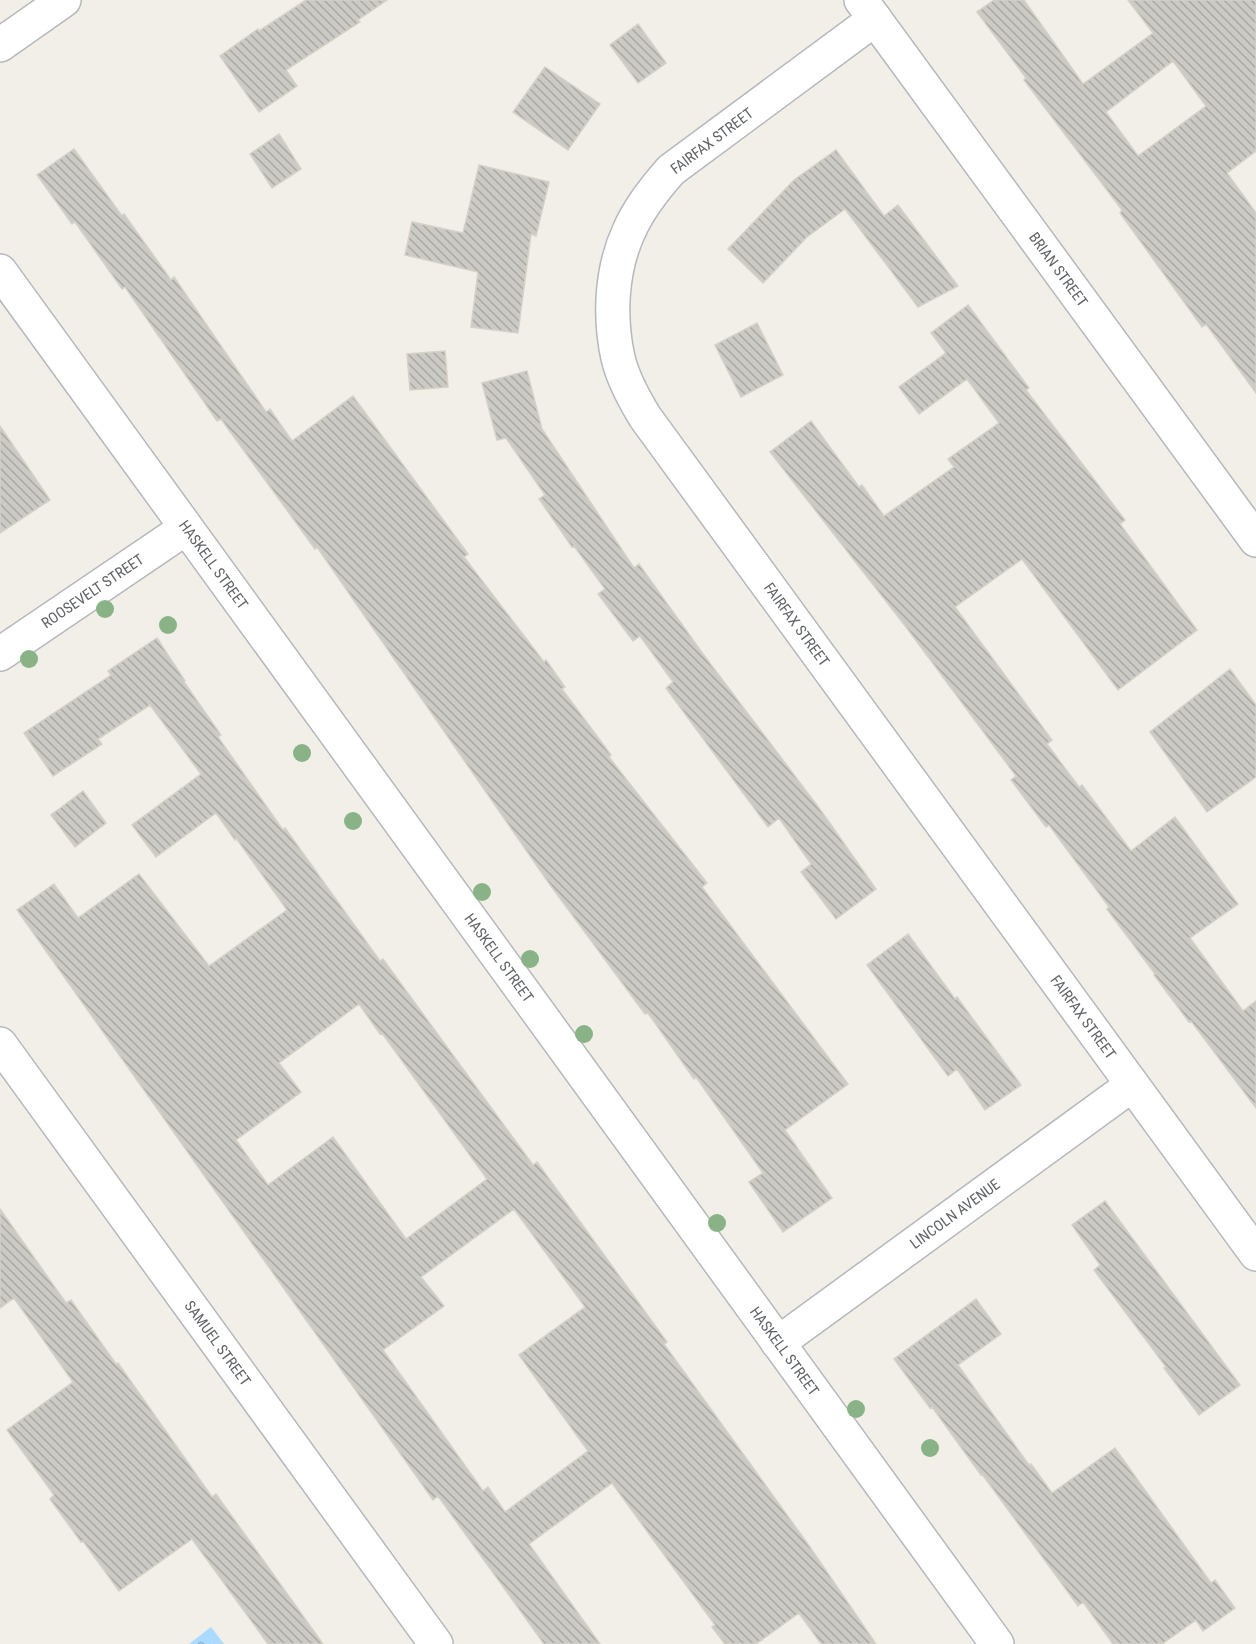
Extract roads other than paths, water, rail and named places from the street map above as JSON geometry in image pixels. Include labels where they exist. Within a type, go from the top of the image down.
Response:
[{"type":"street","points":[[0,45],[64,0]]},
{"type":"street","name":"BRIAN STREET","points":[[868,9],[1256,540]]},
{"type":"street","name":"FAIRFAX STREET","points":[[868,9],[671,170],[651,193],[629,231],[616,273],[612,316],[618,359],[630,392],[645,417],[1256,1254]]},
{"type":"street","name":"HASKELL STREET","points":[[0,271],[997,1644]]},
{"type":"street","name":"ROOSEVELT STREET","points":[[0,654],[186,528]]},
{"type":"street","name":"SAMUEL STREET","points":[[0,1044],[436,1644]]},
{"type":"street","name":"LINCOLN AVENUE","points":[[778,1343],[1132,1085]]},
{"type":"water","points":[[211,1627],[224,1644],[189,1644]]}]
